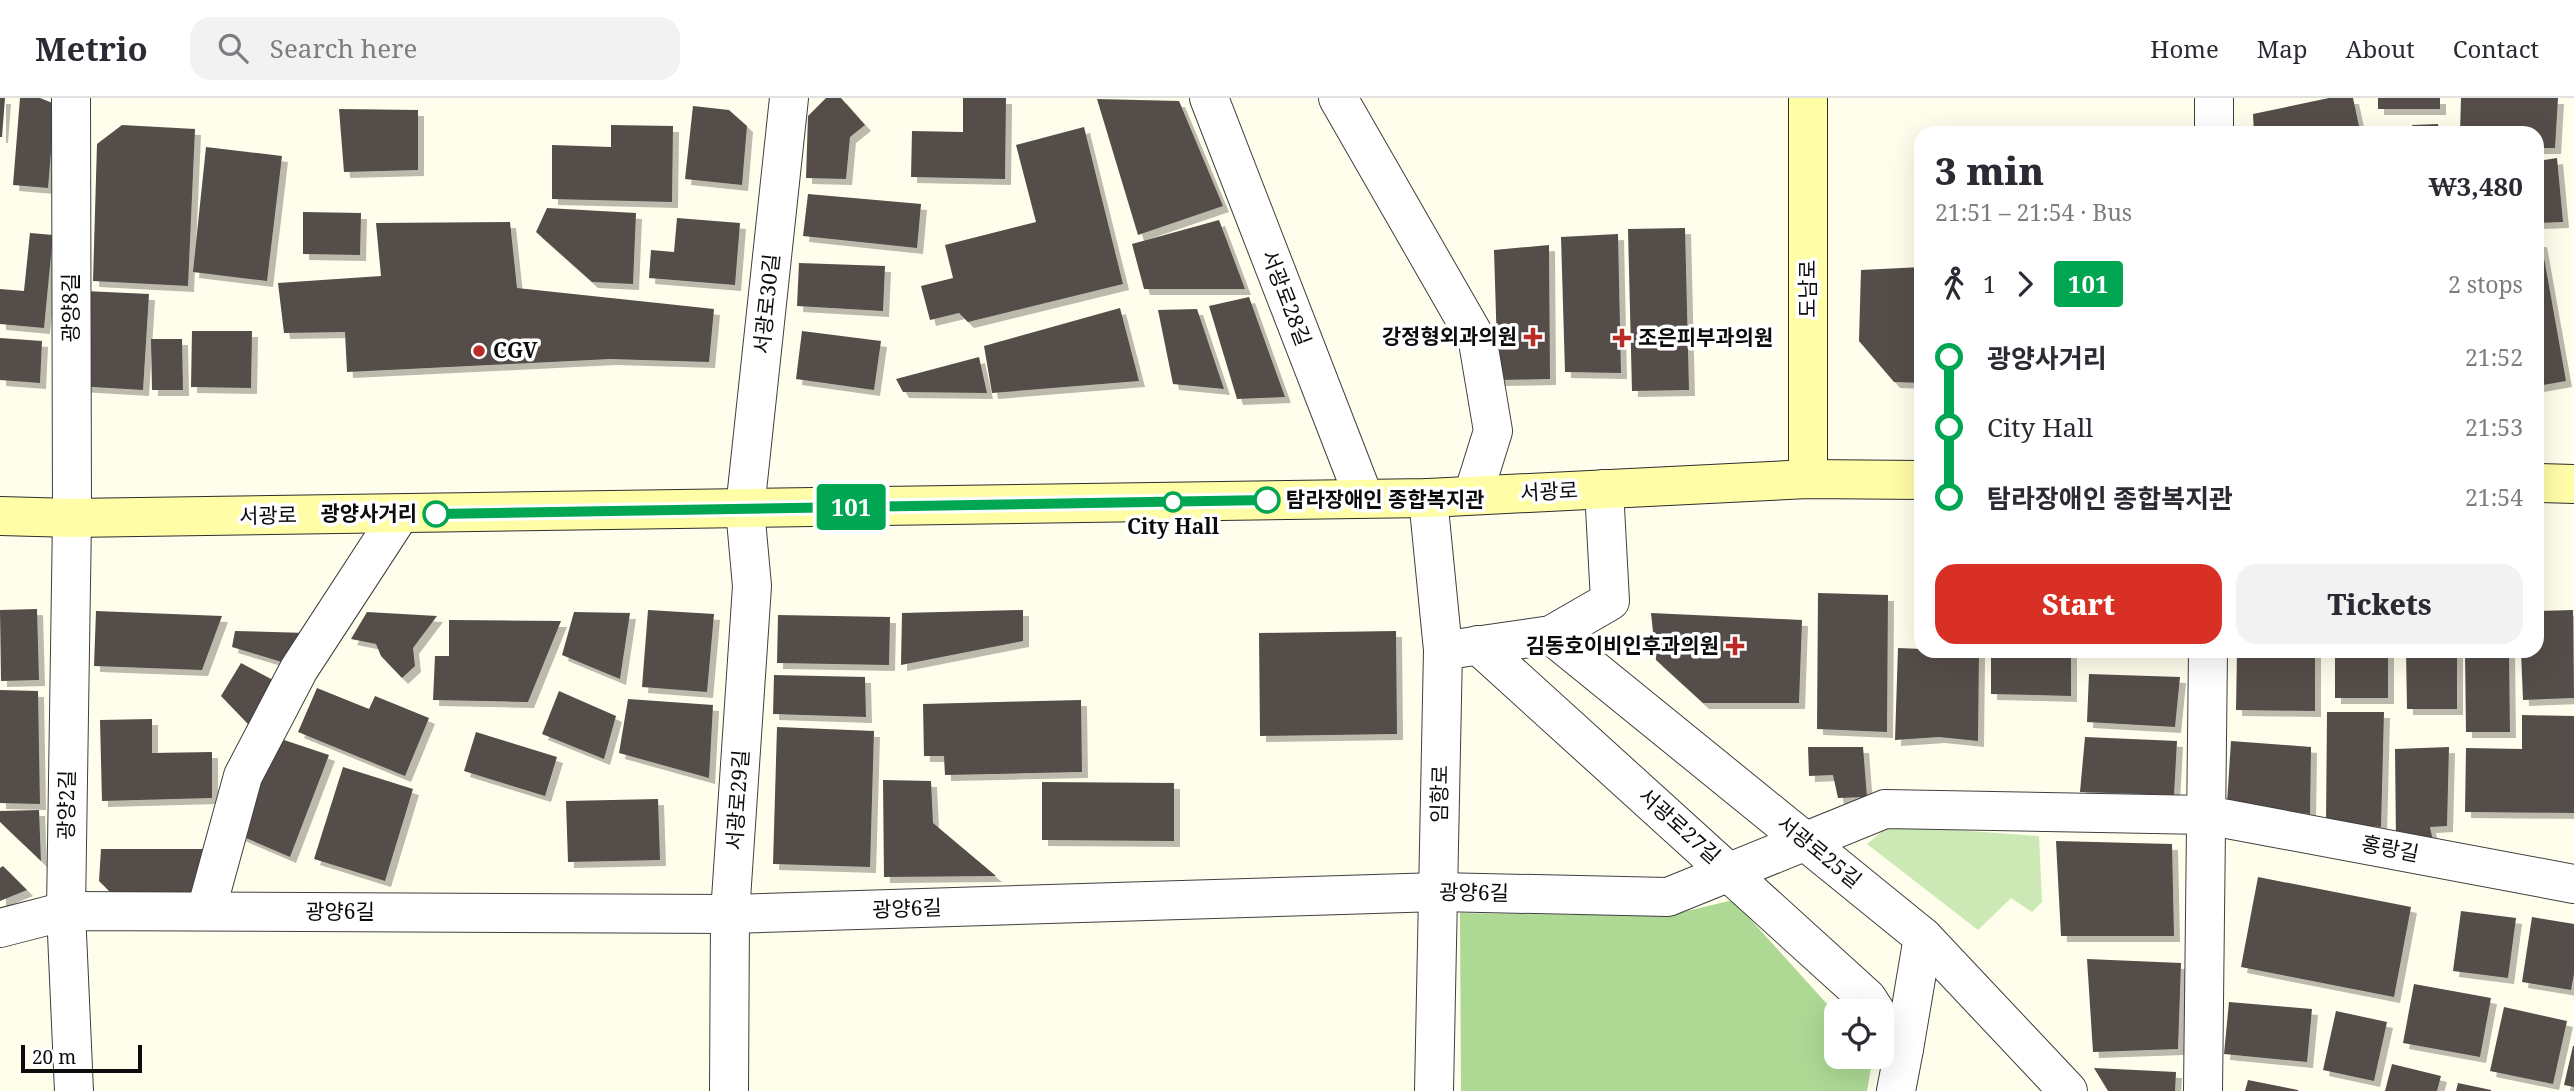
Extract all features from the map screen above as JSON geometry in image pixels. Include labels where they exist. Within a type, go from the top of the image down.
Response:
[{"type":"main road","name":"도남로","points":[[1808,98],[1808,479]]},
{"type":"main road","name":"서광로","points":[[0,516],[72,518],[400,514],[1428,498],[1808,479],[1914,480]]},
{"type":"main road","points":[[2544,483],[2574,484]]},
{"type":"street","name":"광양8길","points":[[71,98],[72,518]]},
{"type":"street","name":"서광로30길","points":[[744,509],[789,98]]},
{"type":"street","name":"서광로28길","points":[[1209,98],[1364,498]]},
{"type":"street","points":[[1338,98],[1478,342],[1493,431],[1473,495]]},
{"type":"street","points":[[2214,98],[2214,126]]},
{"type":"street","points":[[1461,648],[1550,635],[1610,601],[1604,489]]},
{"type":"street","name":"임항로","points":[[1428,498],[1461,648],[1438,892],[1434,1091]]},
{"type":"street","name":"서광로29길","points":[[729,1091],[730,914],[752,586],[744,509]]},
{"type":"street","points":[[206,911],[243,776],[299,669],[400,514]]},
{"type":"street","name":"광양2길","points":[[72,518],[66,911],[74,1091]]},
{"type":"street","name":"서광로25길","points":[[1550,635],[1923,937],[2068,1091]]},
{"type":"street","name":"서광로27길","points":[[1461,648],[1730,872],[1868,999]]},
{"type":"street","points":[[2203,1091],[2208,658]]},
{"type":"street","name":"홍랑길","points":[[1805,841],[1885,809],[2206,815],[2574,884]]},
{"type":"street","name":"광양6길","points":[[0,928],[66,911],[730,914],[1438,892],[1668,897],[1805,841]]},
{"type":"street","points":[[1896,1091],[1923,937]]},
{"type":"street","points":[[1894,1036],[1904,1049]]},
{"type":"green space","points":[[1890,825],[2039,836],[2042,902],[2032,912],[2011,898],[1978,930],[1867,844]]},
{"type":"green space","points":[[1733,900],[1824,1001],[1824,1069],[1871,1069],[1867,1091],[1461,1091],[1460,913],[1666,916]]},
{"type":"building","points":[[0,98],[5,98],[2,137],[0,137]]},
{"type":"building","points":[[20,98],[40,98],[55,104],[48,188],[13,185]]},
{"type":"building","points":[[826,98],[841,98],[865,125],[850,137],[846,179],[806,178],[808,116]]},
{"type":"building","points":[[963,98],[1006,98],[1005,179],[911,177],[912,131],[963,132]]},
{"type":"building","points":[[2329,98],[2353,98],[2359,126],[2254,126],[2253,114]]},
{"type":"building","points":[[2378,98],[2440,98],[2440,109],[2378,109]]},
{"type":"building","points":[[2461,98],[2558,98],[2555,148],[2544,148],[2544,126],[2460,126]]},
{"type":"building","points":[[1097,99],[1179,101],[1223,206],[1138,235]]},
{"type":"building","points":[[693,106],[729,110],[747,126],[742,185],[685,179]]},
{"type":"building","points":[[339,109],[418,110],[418,170],[344,172]]},
{"type":"building","points":[[2438,124],[2438,126],[2412,126]]},
{"type":"building","points":[[122,125],[195,129],[188,286],[93,281],[97,144]]},
{"type":"building","points":[[611,125],[673,126],[672,202],[552,199],[552,145],[611,147]]},
{"type":"building","points":[[1084,127],[1123,284],[968,322],[959,313],[930,320],[921,286],[953,278],[945,245],[1036,222],[1016,145]]},
{"type":"building","points":[[206,147],[282,156],[267,281],[193,272]]},
{"type":"building","points":[[2557,158],[2563,222],[2544,223],[2544,160]]},
{"type":"building","points":[[808,194],[921,204],[917,248],[803,236]]},
{"type":"building","points":[[547,208],[636,213],[633,284],[592,282],[536,232]]},
{"type":"building","points":[[303,212],[361,213],[360,255],[303,254]]},
{"type":"building","points":[[677,218],[740,223],[735,285],[649,278],[651,250],[674,252]]},
{"type":"building","points":[[1219,220],[1245,289],[1144,289],[1132,244]]},
{"type":"building","points":[[510,222],[517,288],[714,309],[709,362],[610,359],[347,372],[345,332],[284,333],[278,283],[381,276],[376,223]]},
{"type":"building","points":[[1685,228],[1689,390],[1632,391],[1628,229]]},
{"type":"building","points":[[30,233],[53,235],[44,328],[0,324],[0,289],[24,291]]},
{"type":"building","points":[[1618,234],[1621,373],[1565,372],[1561,237]]},
{"type":"building","points":[[1549,245],[1550,379],[1498,380],[1494,250]]},
{"type":"building","points":[[2544,258],[2566,381],[2544,385]]},
{"type":"building","points":[[799,263],[885,266],[883,311],[797,306]]},
{"type":"building","points":[[1914,267],[1914,383],[1894,382],[1859,341],[1861,270]]},
{"type":"building","points":[[85,291],[149,294],[143,390],[76,386]]},
{"type":"building","points":[[1249,297],[1285,397],[1237,399],[1209,306]]},
{"type":"building","points":[[1120,308],[1139,381],[992,393],[984,346]]},
{"type":"building","points":[[1197,309],[1224,389],[1173,384],[1158,310]]},
{"type":"building","points":[[192,331],[252,331],[251,388],[191,387]]},
{"type":"building","points":[[802,331],[881,341],[874,390],[796,379]]},
{"type":"building","points":[[0,338],[42,341],[40,383],[0,380]]},
{"type":"building","points":[[151,339],[182,339],[183,390],[152,390]]},
{"type":"building","points":[[979,357],[987,393],[903,392],[896,379]]},
{"type":"building","points":[[1818,593],[1888,595],[1887,732],[1817,729]]},
{"type":"building","points":[[37,609],[39,680],[1,681],[0,610]]},
{"type":"building","points":[[648,610],[714,614],[707,692],[642,687]]},
{"type":"building","points":[[1023,610],[1023,641],[901,665],[902,613]]},
{"type":"building","points":[[2573,610],[2574,698],[2523,700],[2521,658],[2544,658],[2544,611]]},
{"type":"building","points":[[96,611],[222,616],[202,670],[94,666]]},
{"type":"building","points":[[367,612],[437,616],[413,648],[415,666],[402,678],[381,656],[376,644],[351,639]]},
{"type":"building","points":[[574,612],[630,613],[620,679],[562,655]]},
{"type":"building","points":[[1651,613],[1802,620],[1799,703],[1703,703],[1656,660]]},
{"type":"building","points":[[778,615],[890,617],[889,665],[777,663]]},
{"type":"building","points":[[449,620],[561,621],[528,702],[433,700],[435,656],[449,656]]},
{"type":"building","points":[[235,631],[307,633],[285,663],[232,647]]},
{"type":"building","points":[[1396,631],[1397,734],[1260,736],[1259,633]]},
{"type":"building","points":[[1898,648],[1914,649],[1914,658],[1979,658],[1978,741],[1939,737],[1895,740]]},
{"type":"building","points":[[1991,658],[2071,658],[2071,696],[1991,694]]},
{"type":"building","points":[[2237,658],[2315,658],[2315,711],[2236,710]]},
{"type":"building","points":[[2335,658],[2388,658],[2388,698],[2335,698]]},
{"type":"building","points":[[2406,658],[2457,658],[2457,709],[2407,709]]},
{"type":"building","points":[[2465,658],[2509,658],[2510,732],[2466,732]]},
{"type":"building","points":[[241,663],[273,680],[248,724],[221,696]]},
{"type":"building","points":[[2089,674],[2180,677],[2175,727],[2087,722]]},
{"type":"building","points":[[774,675],[865,677],[866,717],[773,714]]},
{"type":"building","points":[[317,688],[369,709],[375,696],[429,718],[405,776],[298,732]]},
{"type":"building","points":[[0,690],[38,691],[40,804],[0,803]]},
{"type":"building","points":[[559,691],[616,716],[604,759],[542,734]]},
{"type":"building","points":[[628,699],[713,705],[709,778],[619,753]]},
{"type":"building","points":[[1081,700],[1082,772],[945,775],[944,756],[924,756],[923,704]]},
{"type":"building","points":[[2327,712],[2384,712],[2381,827],[2326,823]]},
{"type":"building","points":[[2522,715],[2574,716],[2574,813],[2465,812],[2466,748],[2522,749]]},
{"type":"building","points":[[152,719],[152,753],[212,752],[212,798],[102,801],[100,720]]},
{"type":"building","points":[[777,727],[874,731],[870,867],[773,864]]},
{"type":"building","points":[[476,732],[557,757],[545,796],[464,771]]},
{"type":"building","points":[[275,737],[329,755],[290,857],[239,835]]},
{"type":"building","points":[[2085,737],[2177,741],[2174,795],[2080,792]]},
{"type":"building","points":[[2231,741],[2311,747],[2310,814],[2227,803]]},
{"type":"building","points":[[1808,747],[1863,747],[1867,797],[1838,798],[1833,775],[1809,776]]},
{"type":"building","points":[[2449,747],[2447,826],[2430,827],[2434,846],[2396,839],[2395,749]]},
{"type":"building","points":[[343,767],[413,789],[385,881],[314,859]]},
{"type":"building","points":[[883,780],[931,781],[933,823],[996,876],[884,877]]},
{"type":"building","points":[[1042,782],[1174,783],[1174,841],[1042,840]]},
{"type":"building","points":[[658,799],[660,860],[568,862],[566,801]]},
{"type":"building","points":[[39,810],[41,861],[0,822],[0,811]]},
{"type":"building","points":[[2056,841],[2172,844],[2174,936],[2061,936]]},
{"type":"building","points":[[101,849],[205,849],[194,894],[113,895],[99,881]]},
{"type":"building","points":[[3,866],[27,890],[0,901],[0,868]]},
{"type":"building","points":[[2258,877],[2411,907],[2394,997],[2241,967]]},
{"type":"building","points":[[2461,911],[2516,918],[2508,978],[2453,971]]},
{"type":"building","points":[[2532,917],[2574,924],[2574,974],[2571,990],[2522,982]]},
{"type":"building","points":[[2087,959],[2181,963],[2178,1049],[2093,1052]]},
{"type":"building","points":[[2414,984],[2491,998],[2480,1057],[2403,1043]]},
{"type":"building","points":[[2229,1002],[2312,1009],[2307,1062],[2224,1054]]},
{"type":"building","points":[[2504,1007],[2567,1021],[2553,1084],[2490,1071]]},
{"type":"building","points":[[2336,1011],[2387,1022],[2374,1081],[2323,1070]]},
{"type":"building","points":[[2574,1046],[2574,1087],[2564,1085]]},
{"type":"building","points":[[2392,1064],[2441,1076],[2437,1091],[2385,1091]]},
{"type":"building","points":[[2094,1068],[2176,1072],[2175,1091],[2108,1091]]},
{"type":"building","points":[[2248,1080],[2298,1090],[2298,1091],[2245,1091]]},
{"type":"building","points":[[2458,1083],[2491,1090],[2491,1091],[2456,1091]]},
{"type":"bus line","name":"101","points":[[436,514],[1267,500]]},
{"type":"place","name":"강정형외과의원","points":[[1533,337]]},
{"type":"place","name":"조은피부과의원","points":[[1622,338]]},
{"type":"place","name":"CGV","points":[[479,351]]},
{"type":"place","name":"탐라장애인 종합복지관","points":[[1267,500]]},
{"type":"place","name":"City Hall","points":[[1173,502]]},
{"type":"place","name":"광양사거리","points":[[436,514]]},
{"type":"place","name":"김동호이비인후과의원","points":[[1735,646]]}]
